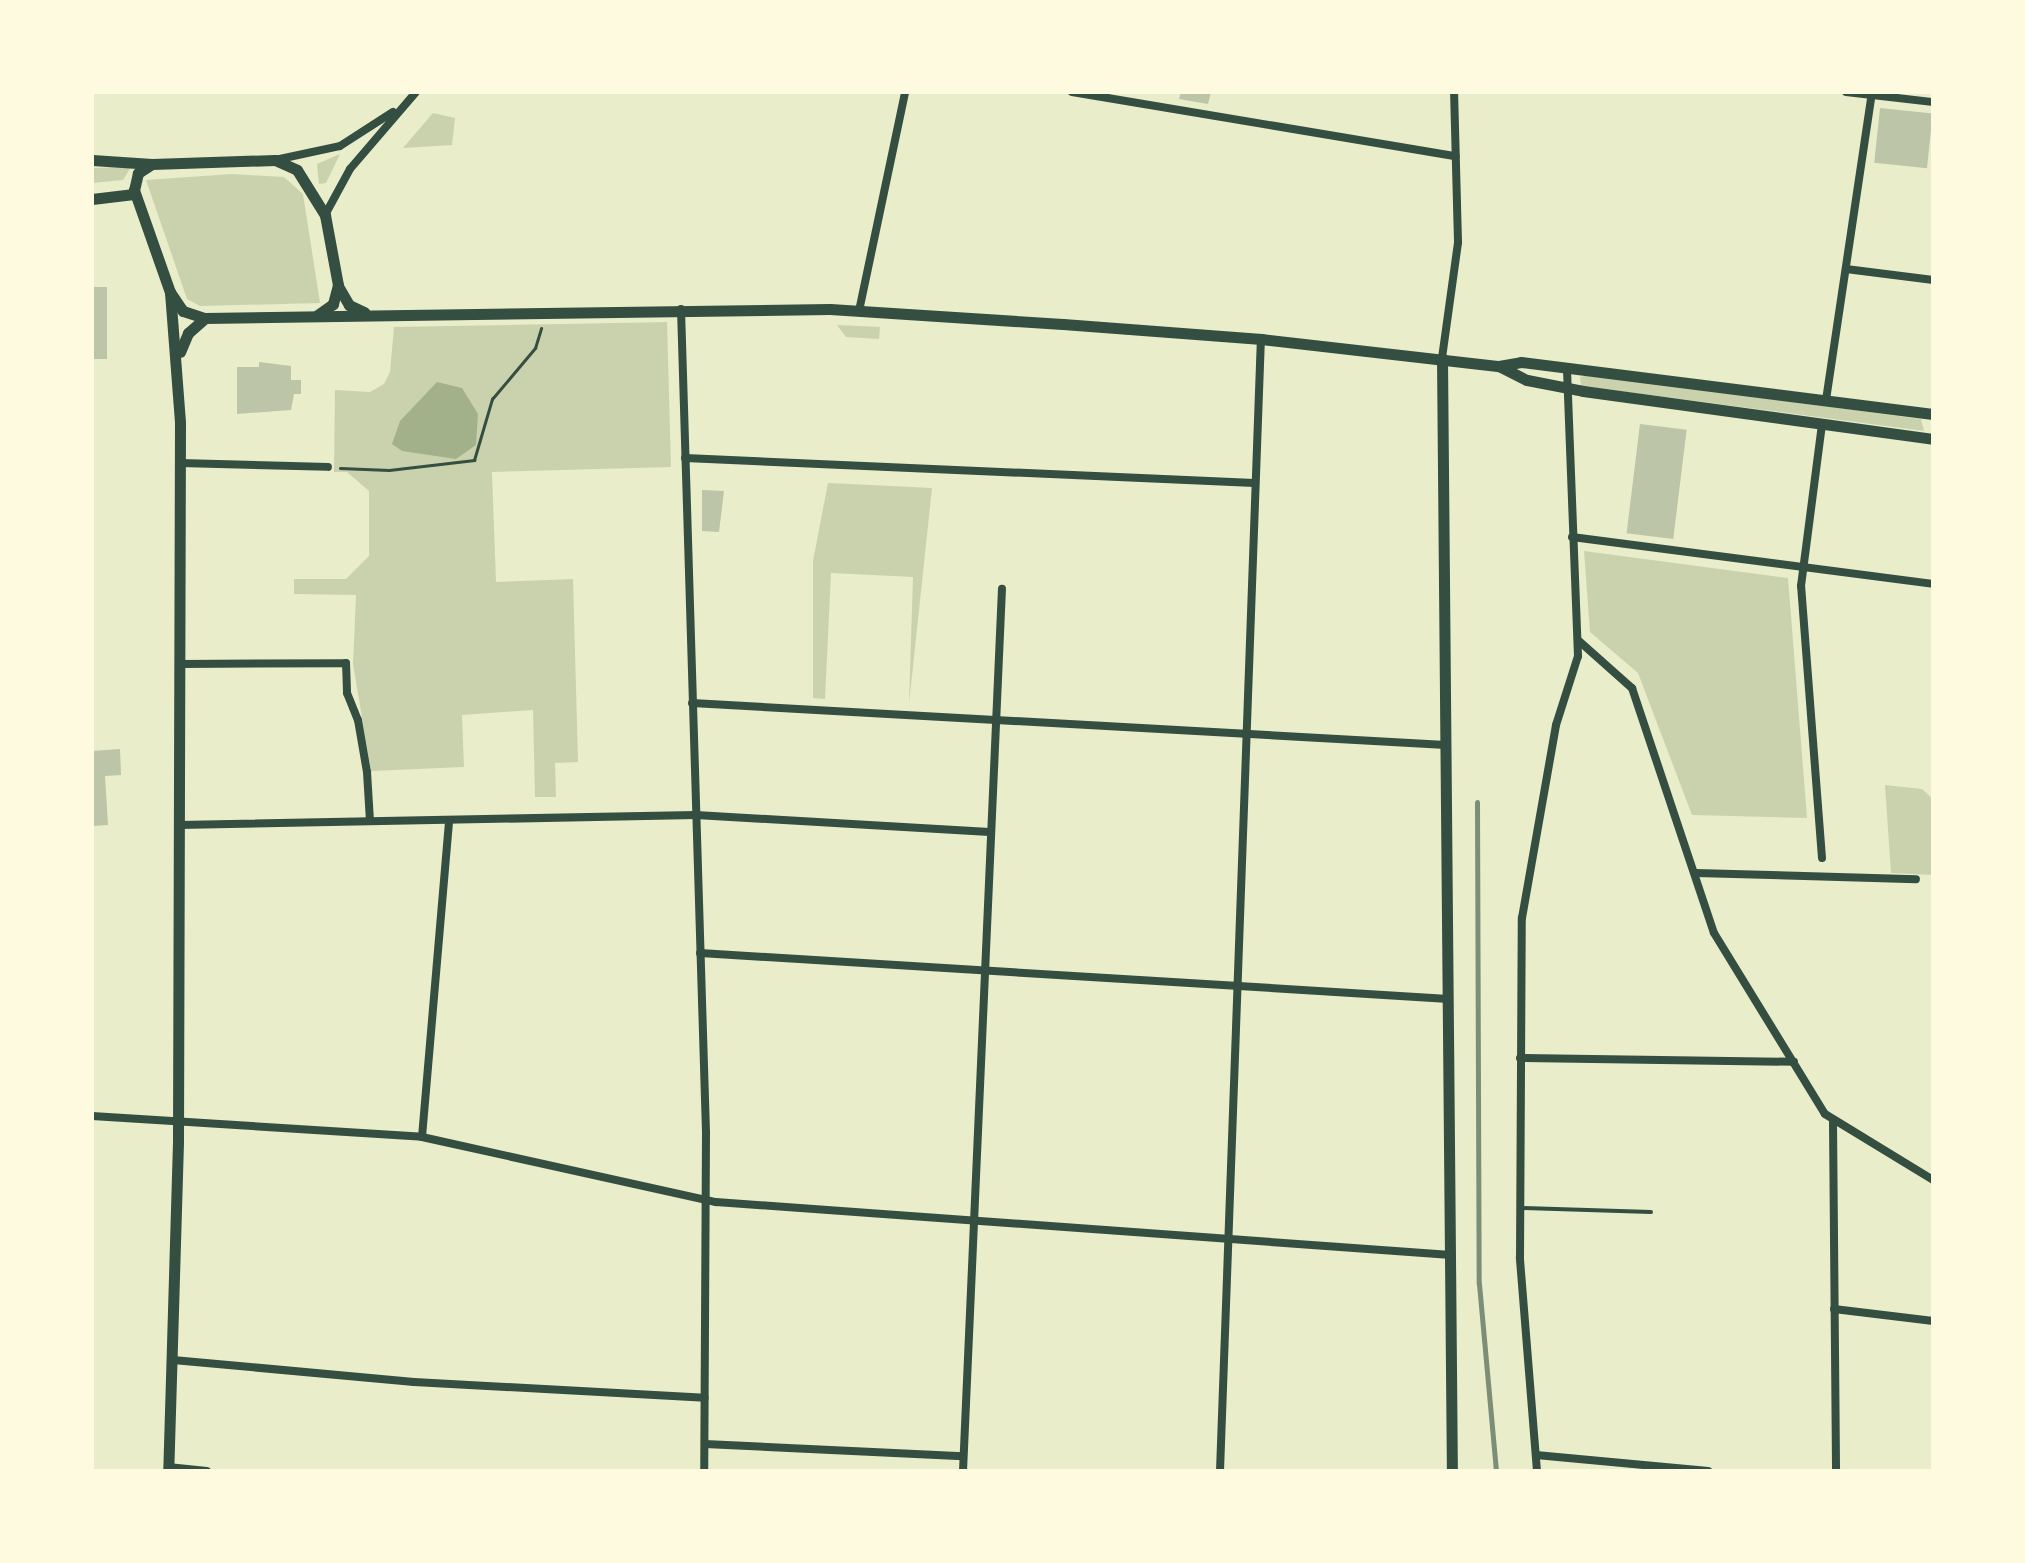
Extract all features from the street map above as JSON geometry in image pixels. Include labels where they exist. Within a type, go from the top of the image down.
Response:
[{"type":"street","points":[[325,215],[350,169],[416,92]]},
{"type":"street","points":[[859,311],[905,92]]},
{"type":"street","points":[[1072,92],[1456,156]]},
{"type":"street","points":[[1452,1471],[1442,358],[1458,242],[1454,92]]},
{"type":"street","points":[[1846,92],[1933,102]]},
{"type":"street","points":[[1826,400],[1871,94]]},
{"type":"street","points":[[92,160],[152,164],[275,160],[340,146],[401,107]]},
{"type":"street","points":[[275,160],[304,176],[325,215],[338,285],[353,308],[378,315]]},
{"type":"street","points":[[152,164],[136,177],[134,194],[170,292],[179,359],[177,1118],[168,1469],[207,1471]]},
{"type":"street","points":[[92,199],[134,194]]},
{"type":"street","points":[[1846,269],[1933,280]]},
{"type":"street","points":[[313,316],[333,304],[338,285]]},
{"type":"street","points":[[170,292],[183,311],[205,318],[681,309],[859,311],[1261,339],[1499,366],[1567,367],[1933,414]]},
{"type":"street","points":[[681,309],[707,1201],[704,1471]]},
{"type":"street","points":[[179,359],[188,333],[205,318]]},
{"type":"street","points":[[1220,1471],[1261,339]]},
{"type":"street","points":[[1499,366],[1527,380],[1566,388],[1933,439]]},
{"type":"street","points":[[1537,1471],[1520,1208],[1522,910],[1554,732],[1577,664],[1579,641],[1572,537],[1567,367]]},
{"type":"street","points":[[1822,425],[1802,567],[1822,858]]},
{"type":"street","points":[[685,458],[1254,483]]},
{"type":"street","points":[[180,463],[328,467]]},
{"type":"street","points":[[1572,537],[1933,584]]},
{"type":"street","points":[[963,1471],[1002,589]]},
{"type":"street","points":[[1579,641],[1632,688],[1717,939],[1833,1122],[1933,1180]]},
{"type":"street","points":[[179,664],[346,663],[347,693],[358,720],[367,772],[370,821]]},
{"type":"street","points":[[692,703],[1446,745]]},
{"type":"street","points":[[179,825],[696,815],[990,832]]},
{"type":"street","points":[[422,1137],[449,820]]},
{"type":"street","points":[[1696,873],[1916,879]]},
{"type":"street","points":[[700,953],[1449,999]]},
{"type":"street","points":[[1520,1058],[1794,1062]]},
{"type":"street","points":[[92,1116],[177,1118],[422,1137],[707,1201],[1451,1255]]},
{"type":"street","points":[[1833,1122],[1836,1471]]},
{"type":"street","points":[[1834,1309],[1933,1321]]},
{"type":"street","points":[[173,1360],[414,1382],[705,1398]]},
{"type":"street","points":[[705,1444],[963,1456]]},
{"type":"street","points":[[1536,1455],[1708,1471]]},
{"type":"lane","points":[[1520,1208],[1651,1212]]},
{"type":"path","points":[[328,467],[389,470],[474,460],[492,399],[535,348],[541,322]]},
{"type":"shaded area","points":[[433,113],[455,118],[452,145],[403,148]]},
{"type":"shaded area","points":[[340,154],[326,183],[319,184],[317,164]]},
{"type":"shaded area","points":[[131,167],[123,180],[92,183],[92,168]]},
{"type":"shaded area","points":[[232,174],[284,177],[303,194],[320,303],[200,306],[187,299],[146,180]]},
{"type":"shaded area","points":[[667,322],[671,467],[492,472],[496,582],[573,579],[578,762],[555,763],[556,797],[535,797],[533,710],[462,715],[464,767],[371,771],[353,664],[356,595],[294,594],[294,579],[346,579],[369,556],[369,491],[347,472],[334,472],[335,390],[370,392],[384,384],[390,372],[394,327]]},
{"type":"shaded area","points":[[837,325],[880,327],[879,339],[846,337]]},
{"type":"shaded area","points":[[1589,375],[1921,419],[1924,431],[1581,386],[1580,377]]},
{"type":"shaded area","points":[[437,382],[462,388],[478,414],[476,445],[456,459],[402,451],[392,444],[400,421]]},
{"type":"shaded area","points":[[828,483],[932,488],[909,704],[913,577],[831,573],[825,699],[813,698],[813,561]]},
{"type":"shaded area","points":[[1584,551],[1788,578],[1807,818],[1692,815],[1638,673],[1590,632]]},
{"type":"shaded area","points":[[1885,785],[1922,789],[1933,799],[1933,875],[1891,873]]},
{"type":"building","points":[[1181,92],[1211,92],[1208,104],[1179,99]]},
{"type":"building","points":[[1880,108],[1933,114],[1927,168],[1874,163]]},
{"type":"building","points":[[92,287],[107,287],[107,359],[92,359]]},
{"type":"building","points":[[259,362],[291,366],[291,380],[301,380],[301,394],[294,394],[291,410],[237,414],[237,367],[259,367]]},
{"type":"building","points":[[1640,424],[1687,430],[1673,539],[1627,533]]},
{"type":"building","points":[[702,490],[724,491],[719,532],[702,531]]},
{"type":"building","points":[[120,749],[121,775],[105,776],[108,825],[92,826],[92,751]]},
{"type":"railway","points":[[1477,802],[1479,1284],[1496,1471]]}]
